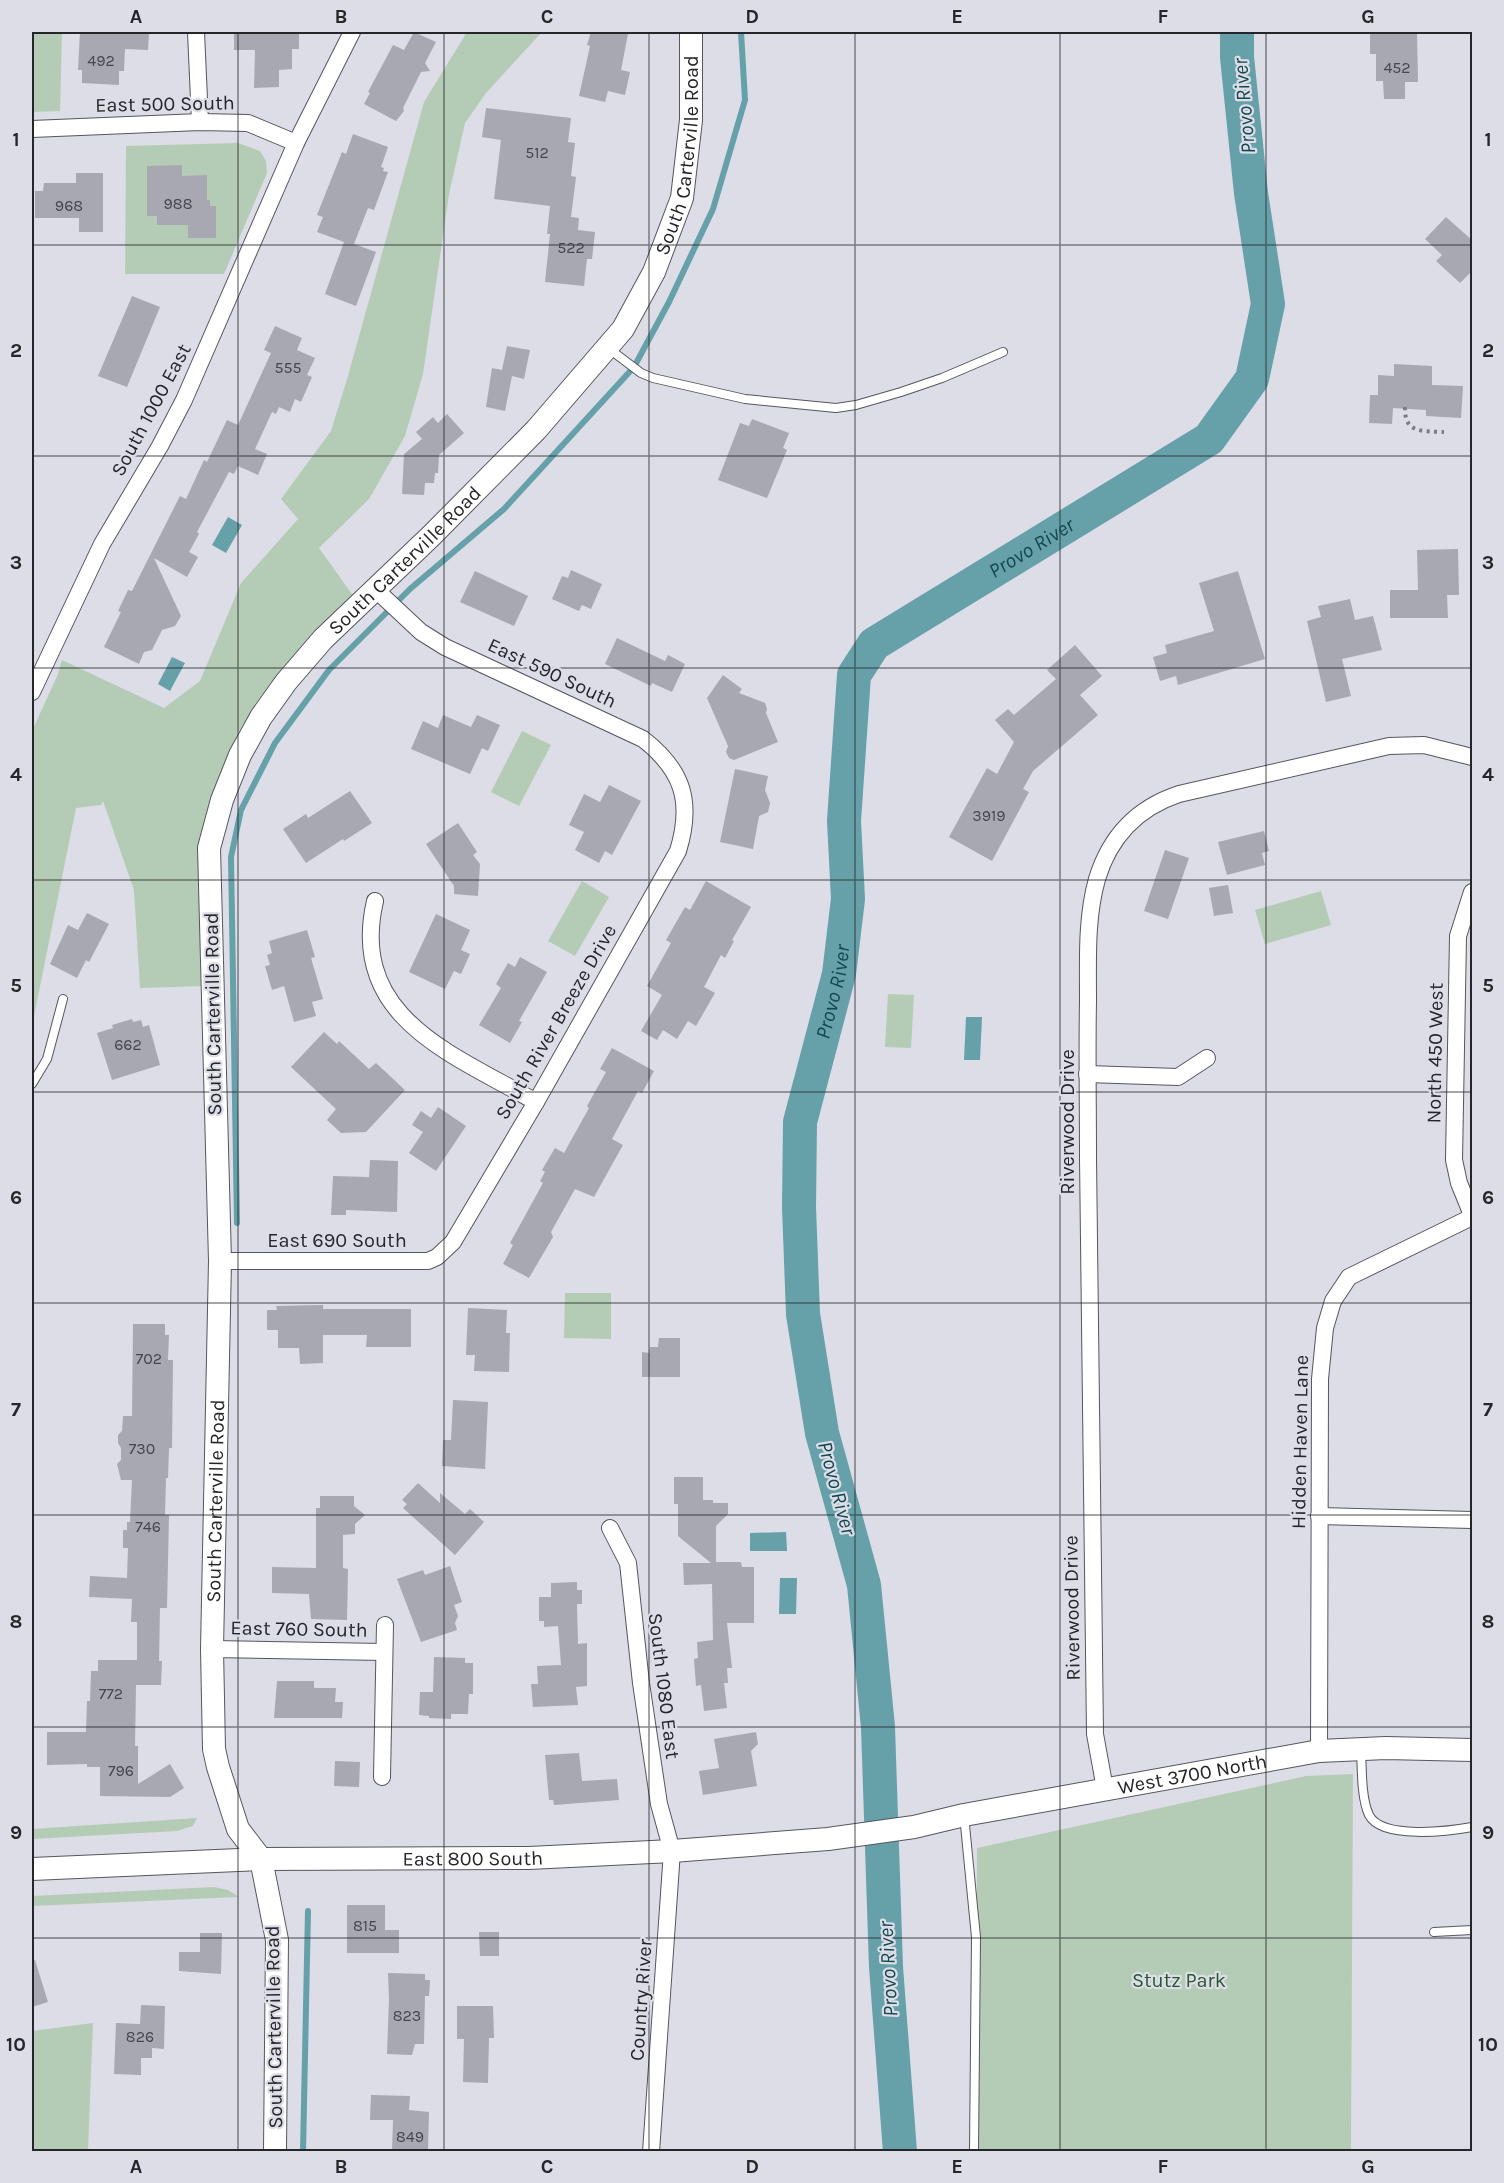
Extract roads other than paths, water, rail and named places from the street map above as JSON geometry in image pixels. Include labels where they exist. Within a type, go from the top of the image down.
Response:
[{"type":"street","points":[[196,32],[200,122]]},
{"type":"street","name":"South 1000 East","points":[[32,692],[102,544],[160,446],[184,400],[296,143],[352,32]]},
{"type":"street","name":"South Carterville Road","points":[[275,2151],[277,1940],[261,1859],[238,1829],[214,1749],[212,1649],[220,1261],[209,848],[240,754],[261,717],[286,682],[323,639],[432,536],[536,430],[623,329],[654,272],[682,198],[691,120],[691,32]]},
{"type":"street","name":"East 500 South","points":[[32,129],[200,122],[248,123],[296,143]]},
{"type":"street","name":"East 590 South","points":[[375,589],[422,632],[445,647],[643,739],[660,753],[673,769],[680,784],[686,813]]},
{"type":"street","name":"Riverwood Drive","points":[[1105,1789],[1095,1734],[1087,1074],[1088,946],[1092,900],[1105,857],[1115,838],[1133,819],[1162,800],[1179,794],[1389,746],[1424,745],[1473,757]]},
{"type":"street","name":"South River Breeze Drive","points":[[449,1247],[536,1102],[678,850],[686,813]]},
{"type":"street","name":"North 450 West","points":[[1473,892],[1465,936],[1454,1160],[1459,1184],[1473,1216]]},
{"type":"street","points":[[375,900],[370,922],[372,958],[381,985],[393,1006],[406,1022],[425,1039],[536,1102]]},
{"type":"street","points":[[1087,1074],[1178,1077],[1207,1058]]},
{"type":"street","name":"Hidden Haven Lane","points":[[1319,1750],[1320,1379],[1325,1328],[1334,1301],[1349,1277],[1473,1216]]},
{"type":"street","name":"East 690 South","points":[[220,1261],[428,1261],[449,1247]]},
{"type":"street","points":[[1319,1516],[1473,1520]]},
{"type":"street","name":"South 1080 East","points":[[610,1528],[628,1563],[641,1683],[657,1793],[672,1851]]},
{"type":"street","points":[[382,1777],[385,1625]]},
{"type":"street","name":"East 760 South","points":[[212,1649],[384,1652]]},
{"type":"street","name":"West 3700 North","points":[[914,1827],[964,1815],[1319,1750],[1473,1750]]},
{"type":"street","name":"East 800 South","points":[[32,1869],[261,1859],[530,1858],[672,1851],[828,1839],[914,1827]]},
{"type":"street","name":"Country River","points":[[651,2151],[672,1851]]},
{"type":"lane","points":[[608,348],[641,373],[653,378],[745,399],[836,408],[856,405],[901,392],[942,378],[1003,352]]},
{"type":"lane","points":[[32,1084],[47,1059],[63,999]]},
{"type":"lane","points":[[1361,1749],[1365,1801],[1370,1816],[1380,1824],[1402,1831],[1448,1831],[1473,1827]]},
{"type":"lane","points":[[964,1815],[976,1937],[974,2151]]},
{"type":"lane","points":[[1434,1932],[1473,1930]]},
{"type":"water","points":[[228,517],[242,525],[226,553],[212,545]]},
{"type":"water","points":[[172,657],[185,663],[170,691],[158,684]]},
{"type":"water","points":[[966,1017],[982,1017],[980,1060],[964,1060]]},
{"type":"water","points":[[786,1532],[787,1551],[750,1551],[750,1533]]},
{"type":"water","points":[[780,1578],[797,1578],[796,1614],[779,1614]]},
{"type":"waterway","points":[[237,1223],[231,857],[241,810],[275,743],[329,670],[410,589],[504,509],[634,367],[669,302],[713,209],[745,100],[741,32]]},
{"type":"waterway","name":"Provo River","points":[[900,2152],[886,1967],[878,1727],[864,1585],[822,1433],[803,1314],[799,1207],[800,1122],[839,974],[848,899],[844,821],[854,675],[874,644],[1209,439],[1252,379],[1268,304],[1251,193],[1237,57],[1237,32]]},
{"type":"waterway","points":[[303,2152],[308,1911]]},
{"type":"park label","name":"Stutz Park","points":[[1179,1980]]}]
